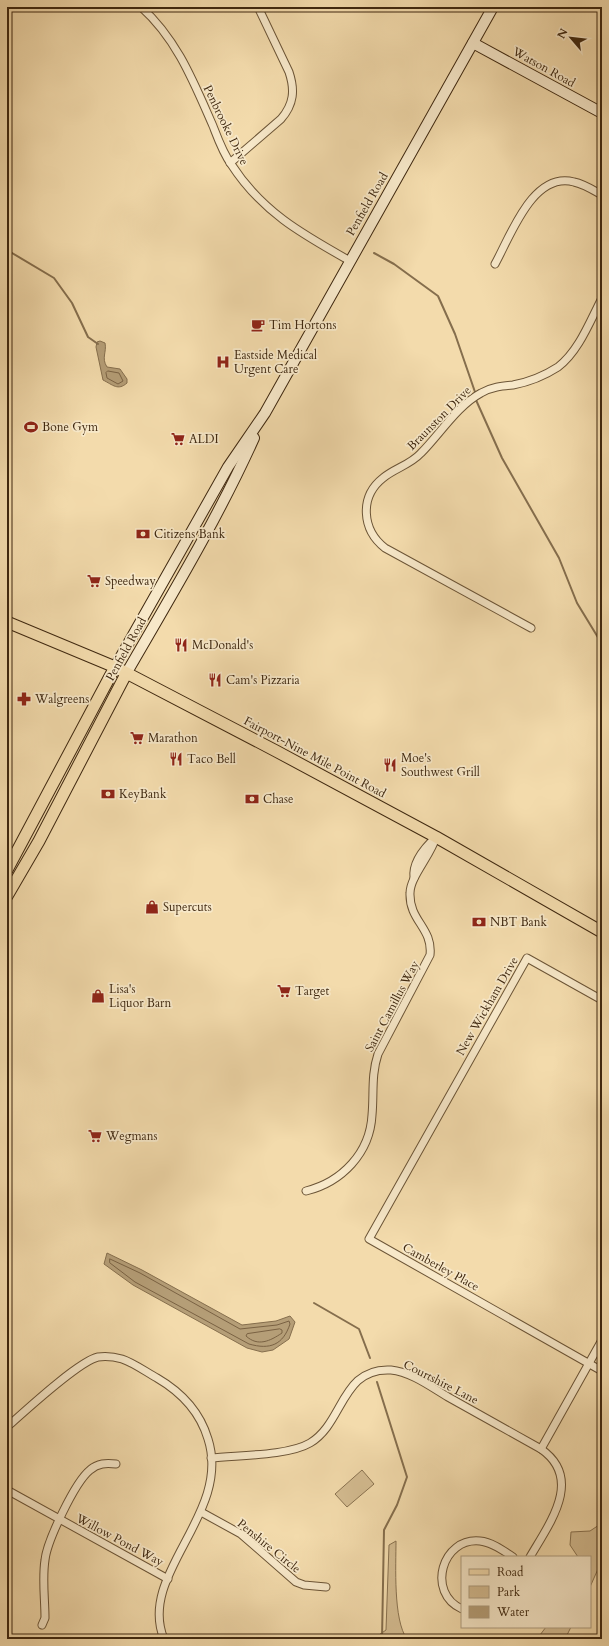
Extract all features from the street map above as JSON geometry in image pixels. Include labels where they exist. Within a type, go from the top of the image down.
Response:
[{"type":"main road","name":"Penfield Road","points":[[7,870],[115,668],[228,467],[264,415],[493,7]]},
{"type":"main road","name":"Watson Road","points":[[473,43],[602,113]]},
{"type":"main road","name":"Penfield Road","points":[[7,896],[39,841],[126,674],[238,475],[264,415]]},
{"type":"main road","name":"Fairport-Nine Mile Point Road","points":[[7,622],[115,668],[276,751],[436,837],[602,932]]},
{"type":"street","name":"Penbrooke Drive","points":[[141,7],[159,25],[177,50],[230,163],[252,192],[273,213],[298,232],[350,261]]},
{"type":"street","points":[[230,163],[288,112],[294,94],[293,83],[289,72],[258,7]]},
{"type":"street","points":[[495,264],[528,204],[542,188],[557,181],[565,180],[574,182],[602,195]]},
{"type":"street","name":"Braunston Drive","points":[[531,628],[385,548],[372,536],[369,529],[366,518],[367,506],[372,491],[381,479],[420,454],[476,396],[490,389],[527,382],[539,378],[558,366],[573,350],[602,298]]},
{"type":"street","name":"Saint Camillus Way","points":[[306,1191],[335,1180],[351,1166],[364,1149],[369,1134],[372,1116],[372,1075],[378,1054],[430,955],[430,940],[414,915],[411,906],[410,890],[414,878],[433,847],[436,837]]},
{"type":"street","name":"New Wickham Drive","points":[[424,1139],[528,958],[602,1000]]},
{"type":"street","name":"Camberley Place","points":[[424,1139],[369,1239],[602,1371]]},
{"type":"street","points":[[540,1449],[602,1340]]},
{"type":"street","points":[[7,1426],[81,1365],[97,1357],[123,1359],[172,1387],[185,1399],[195,1412],[208,1439],[212,1471],[201,1512],[168,1579]]},
{"type":"street","name":"Courtshire Lane","points":[[211,1458],[290,1451],[310,1443],[318,1437],[329,1424],[350,1387],[358,1379],[368,1374],[390,1370],[401,1372],[540,1449],[555,1462],[561,1479],[562,1490],[555,1513],[531,1556]]},
{"type":"street","points":[[42,1625],[45,1618],[45,1561],[47,1548],[60,1520],[84,1476],[97,1465],[104,1463],[116,1464]]},
{"type":"street","name":"Willow Pond Way","points":[[7,1490],[168,1579],[159,1601],[158,1612],[160,1627],[164,1639]]},
{"type":"street","name":"Penshire Circle","points":[[201,1512],[241,1534],[296,1582],[304,1585],[326,1587]]},
{"type":"street","points":[[461,1608],[450,1601],[444,1592],[442,1584],[444,1567],[451,1553],[463,1544],[480,1541],[512,1556]]},
{"type":"green space","points":[[362,1470],[374,1484],[347,1507],[335,1494]]},
{"type":"green space","points":[[602,1523],[602,1560],[591,1585],[591,1556],[577,1556],[570,1545],[571,1532],[590,1531]]},
{"type":"green space","points":[[396,1541],[397,1606],[399,1619],[407,1639],[373,1639],[386,1630],[389,1545]]},
{"type":"green space","points":[[545,1628],[570,1628],[565,1639],[537,1639]]},
{"type":"water","points":[[100,341],[105,343],[104,361],[107,367],[120,369],[127,379],[127,383],[121,387],[115,386],[103,380],[96,347],[97,342]]},
{"type":"water","points":[[107,1253],[142,1270],[242,1325],[276,1321],[290,1316],[295,1322],[289,1339],[273,1350],[262,1352],[247,1348],[133,1285],[104,1264]]},
{"type":"waterway","points":[[7,250],[54,278],[72,303],[88,337],[98,344]]},
{"type":"waterway","points":[[374,253],[394,264],[438,296],[455,334],[475,392]]},
{"type":"waterway","points":[[476,400],[502,458],[559,558],[577,603],[602,644]]},
{"type":"waterway","points":[[314,1303],[359,1329],[370,1358]]},
{"type":"waterway","points":[[377,1382],[407,1477],[397,1505],[384,1530],[382,1639]]},
{"type":"place","name":"Tim Hortons","points":[[258,325]]},
{"type":"place","name":"Eastside Medical Urgent Care","points":[[223,362]]},
{"type":"place","name":"Bone Gym","points":[[31,427]]},
{"type":"place","name":"ALDI","points":[[178,439]]},
{"type":"place","name":"Citizens Bank","points":[[143,534]]},
{"type":"place","name":"Speedway","points":[[94,581]]},
{"type":"place","name":"McDonald's","points":[[181,645]]},
{"type":"place","name":"Cam's Pizzaria","points":[[215,680]]},
{"type":"place","name":"Walgreens","points":[[24,699]]},
{"type":"place","name":"Marathon","points":[[137,738]]},
{"type":"place","name":"Taco Bell","points":[[176,759]]},
{"type":"place","name":"Moe's Southwest Grill","points":[[390,765]]},
{"type":"place","name":"KeyBank","points":[[108,794]]},
{"type":"place","name":"Chase","points":[[252,799]]},
{"type":"place","name":"Supercuts","points":[[152,907]]},
{"type":"place","name":"NBT Bank","points":[[479,922]]},
{"type":"place","name":"Target","points":[[284,991]]},
{"type":"place","name":"Lisa's Liquor Barn","points":[[98,996]]},
{"type":"place","name":"Wegmans","points":[[95,1136]]}]
